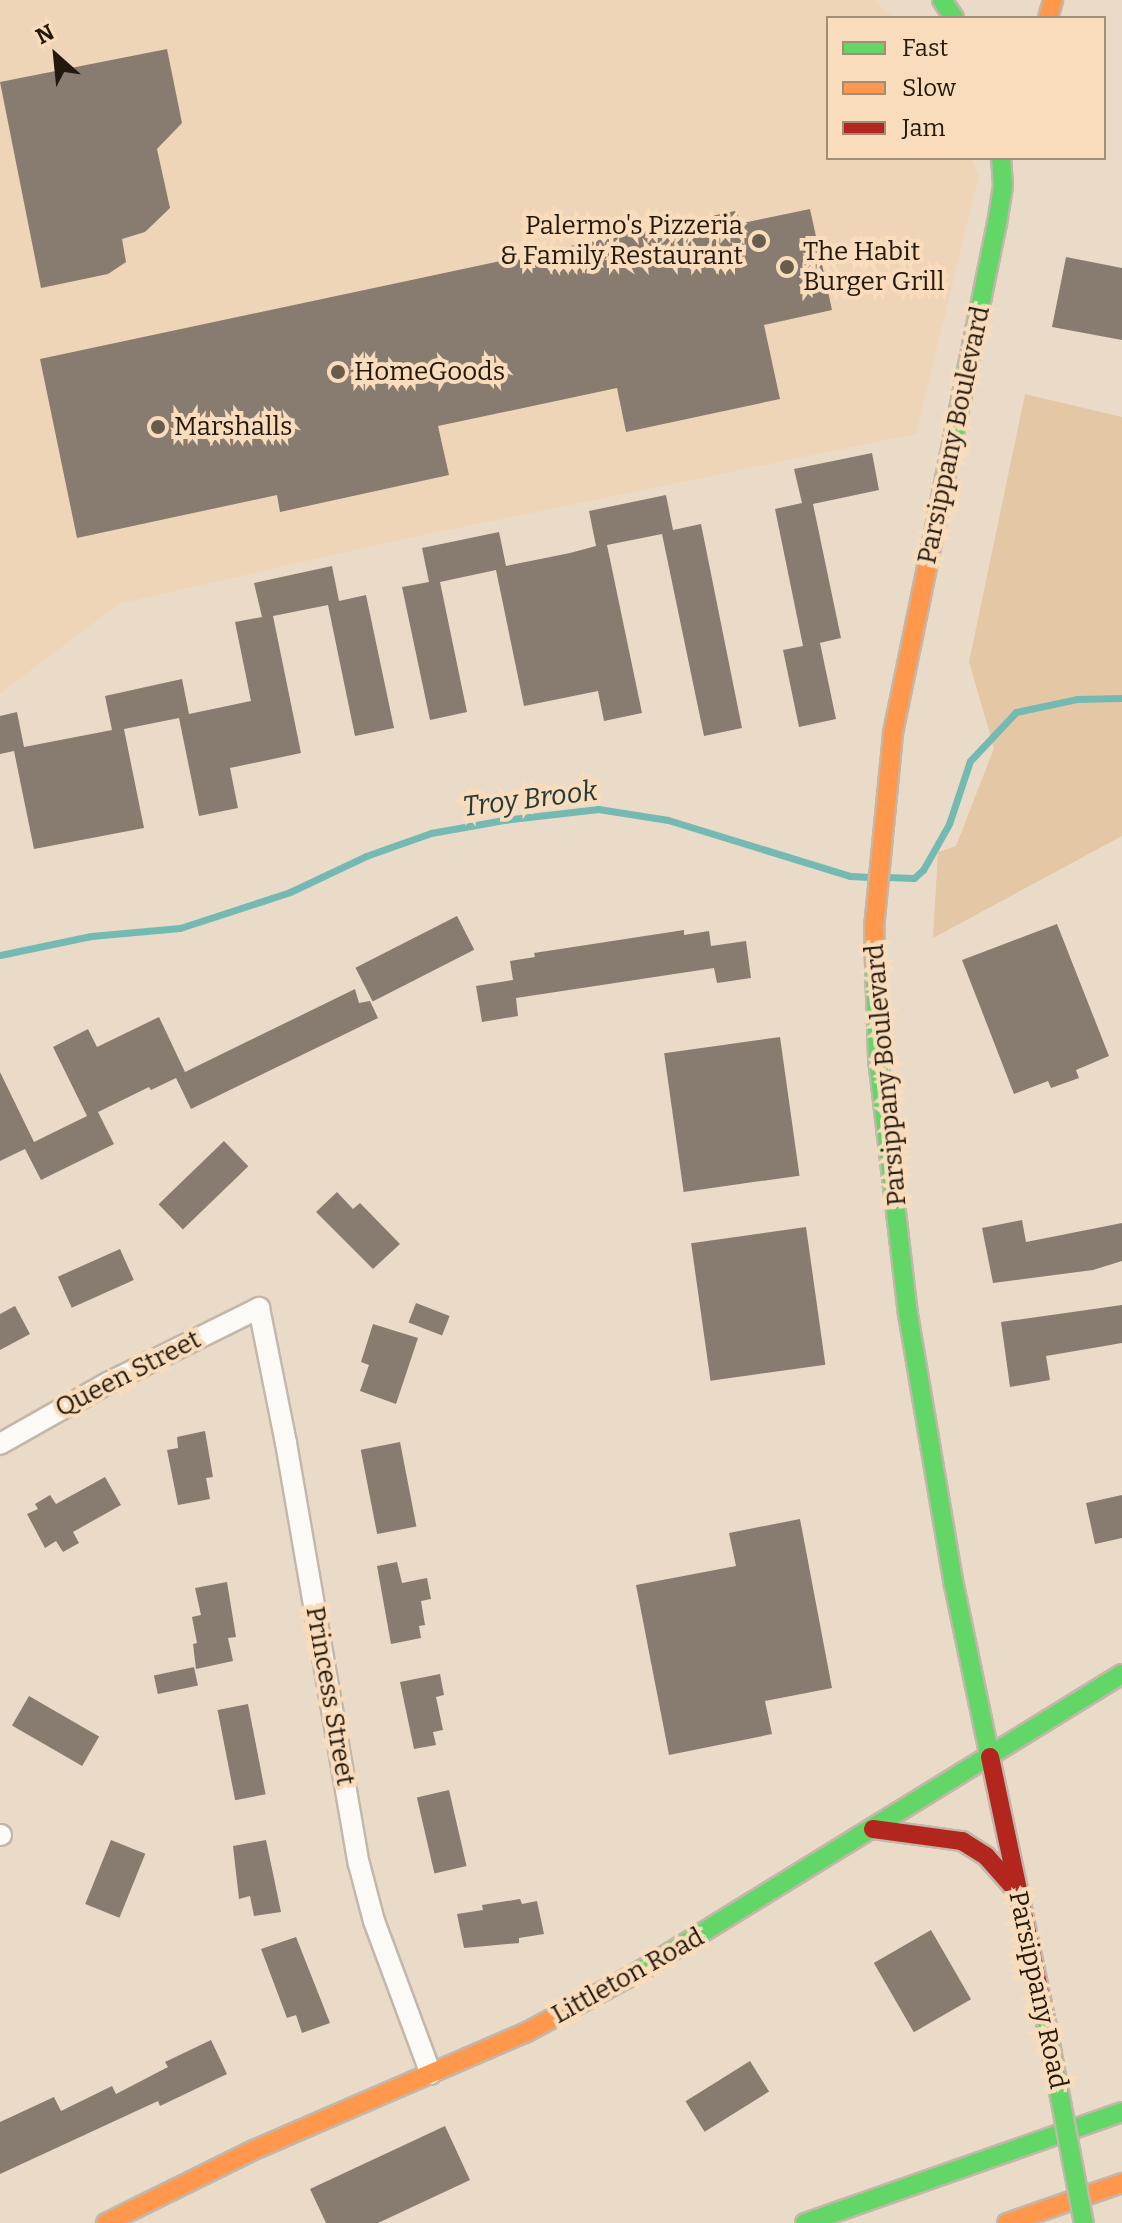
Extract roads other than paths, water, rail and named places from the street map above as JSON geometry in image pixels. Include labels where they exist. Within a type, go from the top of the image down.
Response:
[{"type":"main road","name":"Parsippany Boulevard","points":[[990,1757],[952,1571],[908,1314],[878,1059],[874,902],[893,733],[1003,185],[1001,160]]},
{"type":"main road","points":[[1003,185],[1010,160]]},
{"type":"main road","name":"Littleton Road","points":[[106,2223],[254,2150],[431,2074],[593,1998],[1122,1674]]},
{"type":"main road","name":"Parsippany Road","points":[[990,1757],[1084,2223]]},
{"type":"main road","points":[[873,1829],[962,1841],[986,1856],[1017,1891]]},
{"type":"main road","points":[[805,2223],[1122,2112]]},
{"type":"main road","points":[[1007,2223],[1122,2183]]},
{"type":"street","name":"Queen Street","points":[[0,1444],[108,1383],[259,1308]]},
{"type":"street","name":"Princess Street","points":[[259,1308],[286,1443],[359,1864],[374,1921],[431,2074]]},
{"type":"waterway","name":"Troy Brook","points":[[887,877],[914,878],[923,870],[949,824],[970,761],[1016,712],[1077,699],[1122,698]]},
{"type":"waterway","name":"Troy Brook","points":[[0,955],[91,936],[180,928],[290,892],[366,856],[431,833],[504,820],[598,809],[668,820],[850,876],[870,877]]},
{"type":"place","name":"Palermo's Pizzeria & Family Restaurant","points":[[759,241]]},
{"type":"place","name":"The Habit Burger Grill","points":[[787,267]]},
{"type":"place","name":"HomeGoods","points":[[338,372]]},
{"type":"place","name":"Marshalls","points":[[158,427]]}]
